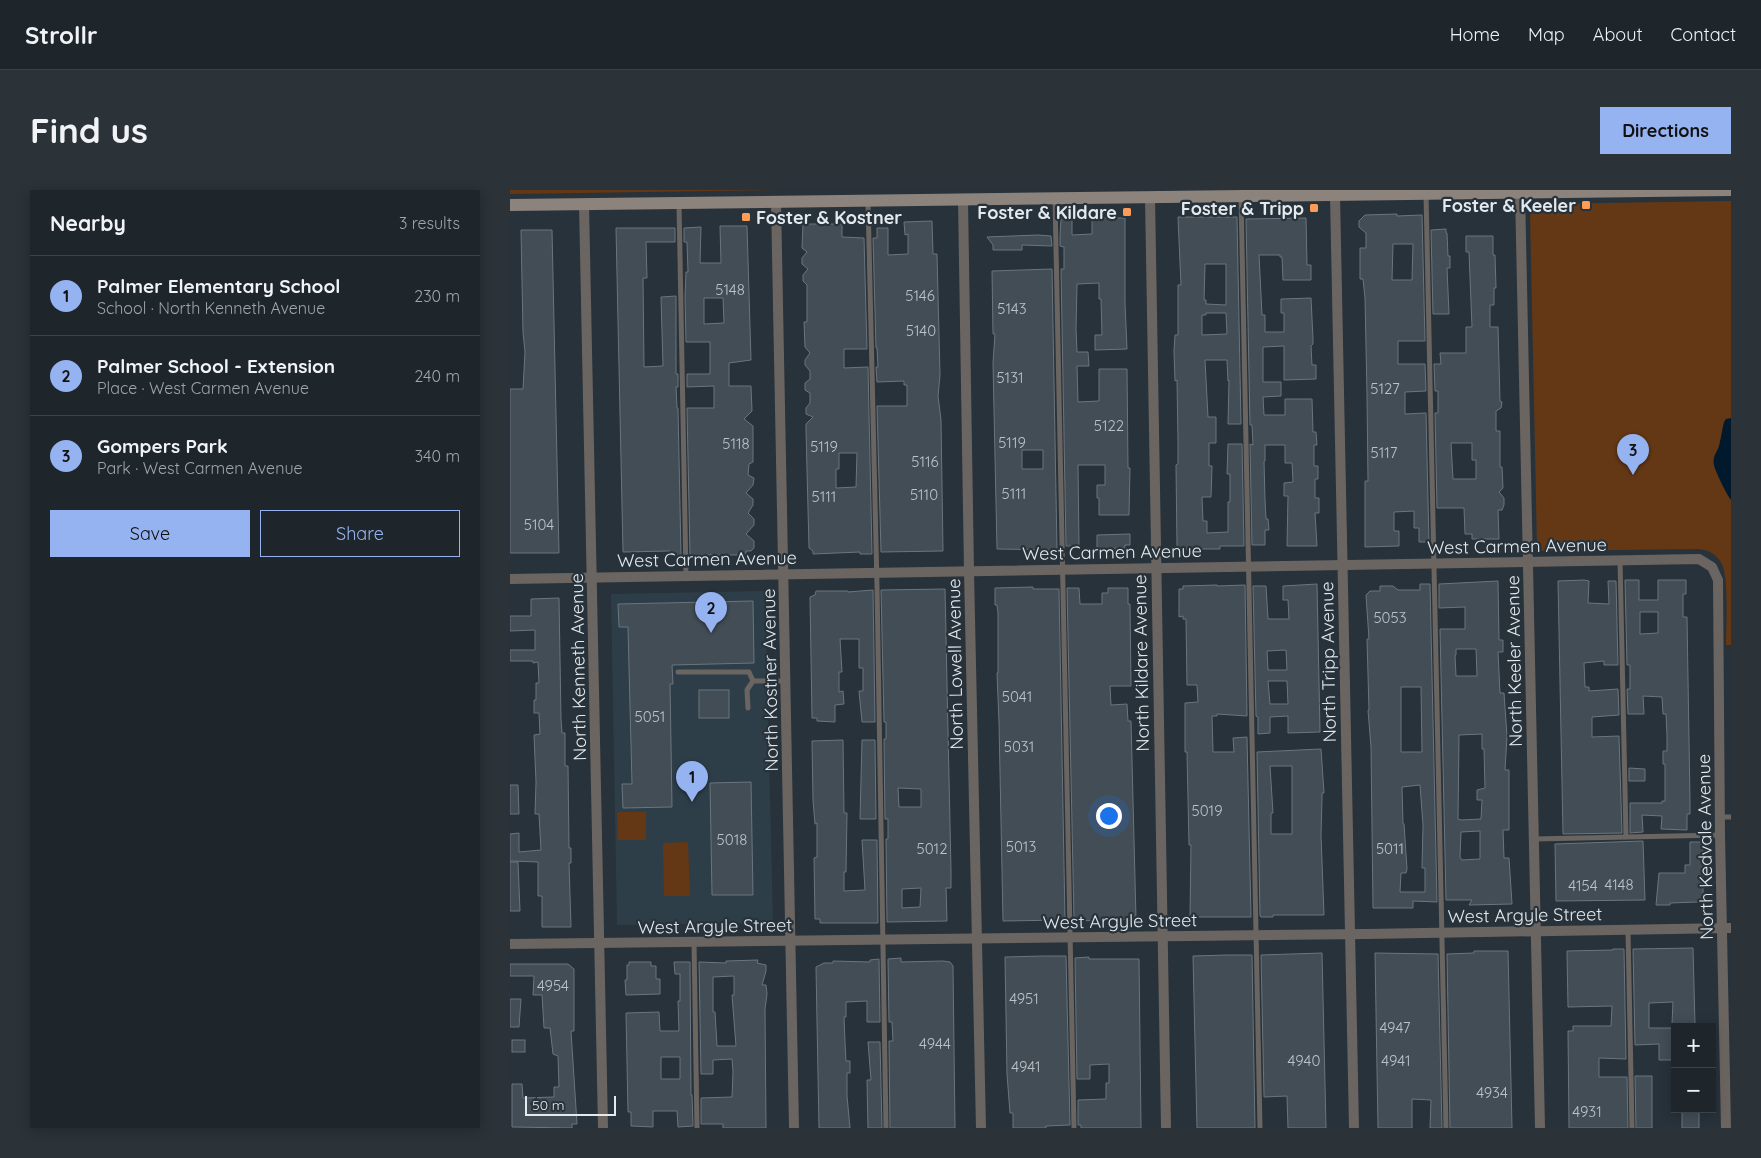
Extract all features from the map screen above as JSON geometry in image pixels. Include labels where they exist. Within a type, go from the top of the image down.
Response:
[{"type":"main road","points":[[510,206],[1731,190]]},
{"type":"street","name":"North Keeler Avenue","points":[[1520,192],[1540,1128]]},
{"type":"street","name":"North Tripp Avenue","points":[[1335,195],[1354,1128]]},
{"type":"street","name":"North Kildare Avenue","points":[[1150,197],[1166,1128]]},
{"type":"street","name":"North Lowell Avenue","points":[[963,200],[969,571],[982,1128]]},
{"type":"street","name":"North Kostner Avenue","points":[[776,202],[794,1128]]},
{"type":"street","name":"North Kenneth Avenue","points":[[584,204],[603,1128]]},
{"type":"street","name":"West Carmen Avenue","points":[[510,579],[1699,559],[1712,568]]},
{"type":"street","name":"North Kedvale Avenue","points":[[1712,568],[1718,580],[1726,817],[1720,835],[1727,928],[1726,1128]]},
{"type":"street","name":"West Argyle Street","points":[[510,944],[1350,935],[1727,928]]},
{"type":"lane","points":[[1426,194],[1446,1128]]},
{"type":"lane","points":[[1241,196],[1260,1128]]},
{"type":"lane","points":[[1055,198],[1074,1128]]},
{"type":"lane","points":[[868,201],[877,573],[886,1128]]},
{"type":"lane","points":[[680,203],[686,576]]},
{"type":"lane","points":[[1620,560],[1626,837]]},
{"type":"lane","points":[[678,672],[749,672],[753,681]]},
{"type":"lane","points":[[753,681],[786,681]]},
{"type":"lane","points":[[748,708],[747,690],[753,681]]},
{"type":"lane","points":[[1534,839],[1720,835]]},
{"type":"lane","points":[[1628,929],[1632,1128]]},
{"type":"lane","points":[[694,942],[697,1128]]},
{"type":"shaded area","points":[[510,190],[779,190],[510,194]]},
{"type":"shaded area","points":[[1731,201],[1731,645],[1726,645],[1726,580],[1720,560],[1711,553],[1697,549],[1542,551],[1537,547],[1530,212],[1531,206],[1538,204]]},
{"type":"shaded area","points":[[765,591],[773,923],[617,925],[611,594]]},
{"type":"shaded area","points":[[617,812],[646,812],[646,840],[618,840]]},
{"type":"shaded area","points":[[688,842],[690,896],[664,896],[663,843]]},
{"type":"water","points":[[1731,418],[1731,500],[1715,468],[1714,457],[1719,446],[1724,422],[1726,419]]},
{"type":"building","points":[[1365,215],[1422,215],[1425,341],[1398,341],[1398,364],[1425,364],[1426,391],[1405,392],[1405,414],[1426,413],[1429,542],[1419,542],[1419,528],[1414,528],[1414,511],[1394,512],[1394,531],[1399,531],[1399,546],[1365,547],[1365,481],[1368,481],[1367,395],[1365,298],[1363,279],[1360,279],[1360,248],[1366,248],[1366,233],[1359,227],[1359,221]],"holes":[[[1393,244],[1413,244],[1412,280],[1392,280]]]},
{"type":"building","points":[[1178,217],[1237,217],[1241,424],[1228,424],[1229,380],[1227,360],[1205,360],[1208,417],[1216,417],[1216,443],[1209,443],[1209,466],[1212,466],[1211,497],[1202,497],[1203,521],[1207,521],[1207,533],[1228,532],[1230,474],[1227,474],[1228,444],[1242,444],[1244,546],[1220,546],[1220,549],[1181,549],[1177,546],[1176,465],[1178,464],[1178,441],[1177,380],[1175,381],[1174,351],[1175,335],[1178,335],[1178,285],[1181,285]],"holes":[[[1205,264],[1226,264],[1226,305],[1206,304],[1206,300],[1204,300]],[[1206,313],[1226,313],[1227,334],[1202,335],[1202,315],[1206,315]]]},
{"type":"building","points":[[1072,218],[1072,235],[1092,234],[1092,218],[1125,218],[1127,349],[1095,350],[1095,335],[1102,335],[1099,283],[1077,284],[1076,329],[1077,352],[1088,352],[1089,366],[1077,366],[1078,402],[1099,401],[1099,369],[1127,369],[1128,468],[1130,468],[1129,515],[1099,515],[1097,485],[1105,485],[1105,465],[1078,465],[1079,546],[1066,546],[1061,269],[1064,269],[1064,247],[1060,246],[1060,236],[1061,219]]},
{"type":"building","points":[[1306,218],[1307,265],[1311,265],[1311,280],[1283,280],[1282,257],[1280,255],[1259,255],[1262,315],[1265,315],[1265,332],[1284,332],[1284,313],[1281,313],[1281,299],[1311,298],[1312,365],[1316,365],[1316,379],[1284,380],[1284,346],[1263,347],[1263,382],[1281,382],[1281,396],[1263,397],[1264,415],[1285,415],[1285,399],[1312,399],[1313,432],[1316,432],[1317,445],[1314,445],[1314,466],[1318,466],[1318,479],[1315,479],[1315,498],[1319,498],[1319,513],[1315,513],[1317,546],[1287,546],[1288,496],[1284,496],[1284,483],[1293,482],[1292,463],[1285,463],[1285,445],[1265,445],[1265,500],[1266,519],[1268,519],[1269,530],[1265,530],[1265,545],[1252,545],[1250,444],[1253,445],[1252,425],[1250,425],[1246,219]]},
{"type":"building","points":[[932,221],[933,254],[937,254],[940,375],[938,396],[941,420],[943,551],[881,552],[877,406],[907,406],[907,385],[904,385],[904,381],[877,382],[873,238],[877,238],[877,228],[888,228],[888,255],[908,254],[908,234],[905,235],[904,222]]},
{"type":"building","points":[[803,224],[842,224],[842,237],[864,238],[867,349],[844,349],[844,368],[868,367],[872,554],[860,554],[860,552],[813,554],[813,551],[809,548],[806,424],[813,417],[806,414],[806,408],[810,403],[810,393],[805,390],[805,383],[810,379],[810,371],[805,365],[805,360],[810,353],[805,347],[804,322],[807,322],[807,285],[803,281],[803,275],[808,269],[802,264],[802,258],[807,252],[802,248]],"holes":[[[839,453],[857,453],[856,487],[836,488],[836,469],[839,469]]]},
{"type":"building","points":[[720,226],[747,226],[751,360],[729,363],[729,386],[751,386],[752,411],[744,419],[753,426],[753,462],[749,464],[748,475],[754,478],[753,485],[746,493],[753,499],[753,505],[748,513],[754,519],[754,525],[746,534],[754,541],[754,548],[751,551],[746,551],[746,555],[690,555],[687,408],[714,408],[714,386],[687,387],[687,374],[710,374],[710,342],[686,342],[685,296],[686,272],[688,272],[687,242],[684,242],[684,228],[701,227],[700,263],[721,263]],"holes":[[[704,298],[723,298],[724,323],[704,324]]]},
{"type":"building","points":[[616,228],[675,228],[675,242],[646,242],[647,278],[643,278],[644,367],[663,366],[661,297],[676,296],[676,374],[678,374],[678,387],[676,387],[681,555],[671,556],[670,551],[623,552]]},
{"type":"building","points":[[1446,229],[1448,256],[1450,256],[1450,268],[1447,268],[1449,314],[1433,314],[1431,230]]},
{"type":"building","points":[[521,230],[552,230],[559,553],[510,553],[510,389],[523,389],[525,352]]},
{"type":"building","points":[[1051,236],[1052,246],[1022,245],[1022,250],[993,250],[993,245],[987,237]]},
{"type":"building","points":[[1466,236],[1493,236],[1496,288],[1494,288],[1494,305],[1490,305],[1490,327],[1498,327],[1500,401],[1502,402],[1501,408],[1496,411],[1496,431],[1500,431],[1500,467],[1502,467],[1503,488],[1499,492],[1504,498],[1502,510],[1498,510],[1499,539],[1472,539],[1472,534],[1465,534],[1464,508],[1437,508],[1435,413],[1438,413],[1438,391],[1435,391],[1434,364],[1441,364],[1440,353],[1466,353],[1466,327],[1472,327],[1469,252],[1466,252]],"holes":[[[1451,443],[1472,443],[1472,460],[1476,460],[1476,479],[1453,479]]]},
{"type":"building","points":[[1052,269],[1057,550],[997,549],[993,363],[995,334],[993,334],[992,271]],"holes":[[[1022,450],[1043,450],[1043,469],[1022,469]]]},
{"type":"building","points":[[1130,534],[1130,545],[1125,545],[1125,548],[1097,549],[1097,535]]},
{"type":"building","points":[[1625,580],[1639,580],[1639,600],[1658,600],[1658,580],[1686,580],[1686,594],[1683,594],[1683,617],[1687,617],[1690,814],[1687,814],[1687,830],[1661,829],[1662,816],[1642,815],[1643,832],[1630,833],[1630,803],[1662,803],[1662,801],[1665,801],[1663,751],[1667,751],[1667,735],[1666,714],[1663,714],[1662,697],[1643,696],[1644,714],[1628,714],[1627,689],[1630,689],[1630,665],[1627,665]],"holes":[[[1640,612],[1658,612],[1658,633],[1640,634]]]},
{"type":"building","points":[[1498,581],[1499,640],[1503,640],[1503,652],[1498,652],[1500,693],[1504,693],[1507,736],[1505,770],[1509,770],[1509,830],[1503,830],[1504,858],[1509,858],[1512,904],[1469,905],[1472,900],[1446,900],[1440,629],[1465,629],[1465,607],[1439,608],[1439,584]],"holes":[[[1456,649],[1476,649],[1477,676],[1456,676]],[[1482,734],[1485,788],[1477,790],[1477,800],[1482,800],[1481,819],[1458,819],[1459,735]],[[1480,831],[1480,859],[1462,860],[1460,857],[1461,832]]]},
{"type":"building","points":[[1558,581],[1589,581],[1588,603],[1609,604],[1608,581],[1616,581],[1618,665],[1604,665],[1604,661],[1584,663],[1585,687],[1589,687],[1589,691],[1618,689],[1619,715],[1592,717],[1592,737],[1619,736],[1622,833],[1563,834]]},
{"type":"building","points":[[1317,584],[1320,732],[1288,733],[1288,716],[1270,717],[1270,733],[1258,734],[1253,586],[1266,586],[1268,619],[1289,619],[1288,600],[1283,600],[1283,586]],"holes":[[[1286,650],[1287,670],[1268,670],[1267,651]],[[1268,681],[1287,681],[1288,704],[1270,704]]]},
{"type":"building","points":[[1420,584],[1430,584],[1437,902],[1413,901],[1413,908],[1373,908],[1371,747],[1368,710],[1367,639],[1369,639],[1366,595],[1370,591],[1380,591],[1380,586],[1393,586],[1398,590],[1420,590]],"holes":[[[1401,687],[1421,687],[1422,752],[1401,752]],[[1420,785],[1423,825],[1422,868],[1425,868],[1425,892],[1400,892],[1401,873],[1406,873],[1407,869],[1402,787]]]},
{"type":"building","points":[[1245,585],[1247,716],[1217,714],[1217,716],[1212,716],[1213,752],[1234,752],[1233,738],[1247,737],[1251,917],[1190,917],[1191,845],[1189,845],[1187,752],[1185,752],[1185,703],[1198,702],[1197,685],[1187,685],[1186,619],[1183,619],[1183,616],[1179,617],[1179,589],[1183,589],[1183,586]]},
{"type":"building","points":[[1033,587],[1033,589],[1059,589],[1065,920],[1003,921],[997,673],[998,613],[997,605],[995,605],[995,588]]},
{"type":"building","points":[[1067,588],[1079,588],[1080,604],[1102,604],[1102,593],[1108,593],[1108,588],[1128,588],[1128,604],[1130,604],[1131,686],[1110,686],[1111,705],[1127,704],[1128,721],[1131,721],[1136,919],[1076,921],[1074,919]]},
{"type":"building","points":[[945,589],[951,871],[951,888],[946,888],[947,921],[887,922],[886,839],[888,839],[888,819],[885,819],[884,739],[886,739],[886,722],[884,722],[881,590]],"holes":[[[898,788],[921,789],[921,807],[899,807]],[[921,888],[920,907],[902,908],[902,889]]]},
{"type":"building","points":[[873,590],[875,722],[862,722],[859,691],[863,691],[863,668],[859,668],[859,639],[840,639],[842,672],[839,672],[839,692],[843,691],[844,704],[835,705],[835,722],[817,721],[817,718],[812,718],[810,597],[815,595],[816,591],[848,592]]},
{"type":"building","points":[[559,598],[561,719],[562,733],[565,733],[565,766],[568,766],[569,848],[571,848],[571,863],[569,863],[571,927],[542,927],[542,896],[538,896],[538,862],[510,861],[510,834],[519,833],[519,852],[541,850],[539,814],[535,814],[534,735],[540,734],[539,713],[534,713],[536,683],[539,683],[538,662],[510,661],[510,650],[535,650],[535,630],[510,631],[510,616],[531,616],[531,599]]},
{"type":"building","points":[[753,601],[754,663],[672,665],[673,684],[670,684],[672,807],[623,808],[622,784],[632,784],[628,627],[619,627],[618,604]]},
{"type":"building","points":[[699,690],[729,690],[729,718],[699,718]]},
{"type":"building","points":[[843,740],[844,813],[847,813],[844,891],[865,890],[862,840],[877,840],[878,923],[820,923],[820,919],[815,919],[814,858],[817,857],[817,823],[815,824],[813,800],[812,741]]},
{"type":"building","points":[[862,740],[875,740],[876,819],[860,819]]},
{"type":"building","points":[[1321,749],[1324,793],[1322,793],[1321,835],[1324,915],[1260,916],[1257,752]],"holes":[[[1270,766],[1292,766],[1292,834],[1271,834],[1271,813],[1273,813]]]},
{"type":"building","points":[[1629,768],[1645,769],[1645,781],[1629,781]]},
{"type":"building","points":[[751,782],[753,895],[712,895],[710,783]]},
{"type":"building","points":[[510,785],[518,785],[519,814],[510,814]]},
{"type":"building","points":[[1643,841],[1645,900],[1556,901],[1555,844]]},
{"type":"building","points":[[1690,842],[1703,842],[1703,900],[1656,905],[1659,873],[1685,873],[1685,865],[1690,865]]},
{"type":"building","points":[[510,862],[518,862],[520,911],[510,911]]},
{"type":"building","points":[[1693,948],[1695,1023],[1672,1023],[1673,1002],[1649,1003],[1649,1028],[1671,1028],[1671,1060],[1659,1060],[1659,1044],[1635,1045],[1633,949]]},
{"type":"building","points":[[1624,949],[1626,1059],[1599,1058],[1599,1077],[1627,1077],[1628,1128],[1569,1128],[1568,1031],[1573,1031],[1573,1026],[1611,1026],[1612,1006],[1568,1007],[1567,951]]},
{"type":"building","points":[[1474,951],[1508,951],[1512,1128],[1450,1128],[1447,954],[1474,953]]},
{"type":"building","points":[[1322,953],[1326,1128],[1288,1128],[1287,1096],[1264,1097],[1261,955]]},
{"type":"building","points":[[1375,953],[1438,954],[1442,1128],[1430,1128],[1431,1100],[1412,1099],[1412,1128],[1378,1128]]},
{"type":"building","points":[[1252,955],[1255,1128],[1197,1128],[1193,956]]},
{"type":"building","points":[[1066,956],[1070,1125],[1046,1126],[1046,1128],[1013,1128],[1013,1113],[1010,1113],[1007,1074],[1005,957]]},
{"type":"building","points":[[1089,957],[1089,959],[1139,959],[1141,1128],[1081,1128],[1081,1125],[1078,1125],[1078,1100],[1106,1099],[1106,1083],[1109,1083],[1109,1064],[1090,1065],[1090,1079],[1077,1079],[1075,958]]},
{"type":"building","points":[[901,958],[901,962],[943,961],[950,962],[953,966],[955,1128],[890,1128],[889,1041],[893,1041],[892,1022],[889,1022],[888,959]]},
{"type":"building","points":[[879,959],[880,1022],[867,1022],[867,1001],[846,1002],[846,1017],[844,1017],[846,1061],[850,1061],[850,1073],[847,1073],[847,1096],[850,1128],[819,1128],[816,967],[824,963],[833,963],[833,961],[870,962],[870,960]]},
{"type":"building","points":[[758,960],[757,963],[766,965],[762,985],[766,985],[767,994],[765,1009],[766,1128],[723,1128],[723,1124],[701,1124],[701,1098],[732,1097],[732,1059],[713,1060],[713,1074],[701,1074],[699,962],[726,963],[726,961]],"holes":[[[734,976],[734,995],[732,995],[736,1046],[717,1046],[715,1012],[713,1012],[713,977]]]},
{"type":"building","points":[[629,962],[651,962],[651,966],[656,966],[656,979],[660,979],[660,994],[626,995],[625,980],[627,980],[627,965],[629,965]]},
{"type":"building","points":[[674,962],[690,962],[693,1126],[678,1127],[677,1111],[653,1111],[653,1127],[631,1126],[631,1112],[628,1112],[626,1013],[659,1012],[660,1031],[679,1031],[678,1001],[680,1001],[680,974],[675,974]],"holes":[[[661,1057],[680,1057],[680,1079],[661,1079]]]},
{"type":"building","points":[[510,964],[568,964],[574,969],[574,1031],[571,1031],[577,1124],[572,1124],[572,1128],[512,1127],[512,1084],[522,1084],[523,1098],[554,1097],[554,1087],[559,1087],[558,1056],[553,1054],[550,1028],[544,1028],[542,995],[533,995],[534,976],[510,976]]},
{"type":"building","points":[[510,999],[521,999],[519,1027],[510,1027]]},
{"type":"building","points":[[512,1040],[525,1040],[525,1052],[512,1052]]},
{"type":"building","points":[[868,1042],[880,1042],[882,1128],[868,1128],[867,1080],[871,1080]]},
{"type":"building","points":[[1635,1076],[1652,1076],[1652,1128],[1636,1128]]},
{"type":"building","points":[[1682,1113],[1699,1113],[1699,1128],[1682,1128]]},
{"type":"place","name":"Foster & Keeler","points":[[1586,205]]},
{"type":"place","name":"Foster & Tripp","points":[[1314,208]]},
{"type":"place","name":"Foster & Kildare","points":[[1127,212]]},
{"type":"place","name":"Foster & Kostner","points":[[746,217]]},
{"type":"place","name":"Gompers Park","points":[[1633,475]]},
{"type":"place","name":"Palmer School - Extension","points":[[711,633]]},
{"type":"place","name":"Palmer Elementary School","points":[[692,802]]}]
